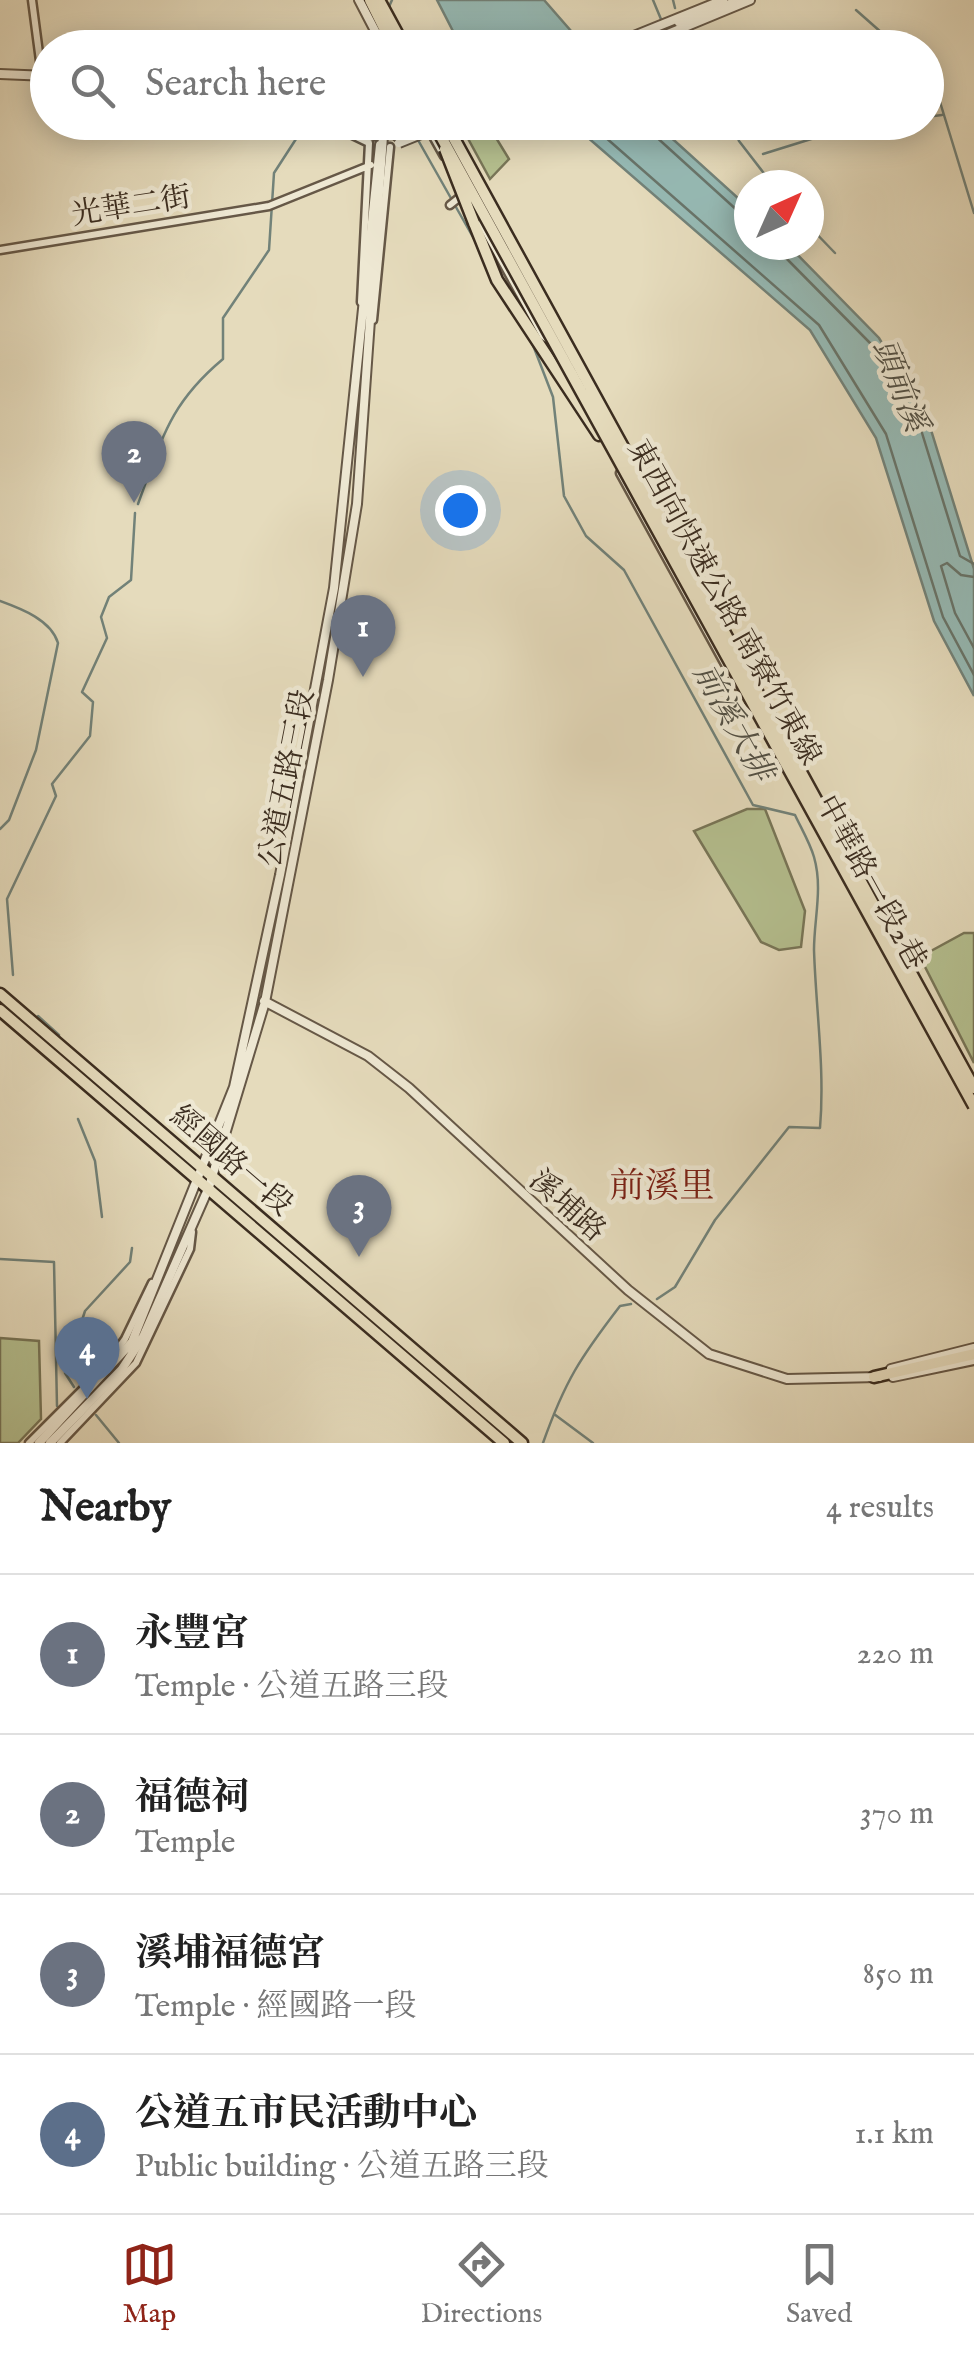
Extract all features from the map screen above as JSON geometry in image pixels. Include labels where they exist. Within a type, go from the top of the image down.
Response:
[{"type":"main road","points":[[370,0],[385,30]]},
{"type":"main road","points":[[379,0],[395,30]]},
{"type":"main road","name":"東西向快速公路 南寮竹東線","points":[[440,140],[974,1106]]},
{"type":"main road","name":"東西向快速公路 南寮竹東線","points":[[457,140],[974,1088]]},
{"type":"main road","points":[[443,144],[497,280],[600,430]]},
{"type":"main road","name":"經國路一段","points":[[0,994],[504,1443]]},
{"type":"main road","name":"經國路一段","points":[[0,1010],[522,1443]]},
{"type":"main road","points":[[874,1376],[974,1354]]},
{"type":"street","points":[[32,0],[37,30]]},
{"type":"street","points":[[360,0],[375,30]]},
{"type":"street","points":[[649,30],[723,0]]},
{"type":"street","points":[[678,24],[737,0]]},
{"type":"street","points":[[678,30],[750,0]]},
{"type":"street","points":[[0,74],[30,75]]},
{"type":"street","name":"公道五路三段","points":[[362,318],[360,290],[371,165],[369,143],[363,140]]},
{"type":"street","name":"公道五路三段","points":[[373,322],[382,140]]},
{"type":"street","name":"公道五路三段","points":[[60,1443],[144,1350],[190,1250],[206,1178],[234,1088],[334,588],[382,140]]},
{"type":"street","name":"公道五路三段","points":[[29,1443],[118,1350],[206,1178],[265,1002],[346,583],[395,140]]},
{"type":"street","name":"中華路一段2巷","points":[[435,140],[537,325],[558,347],[614,460],[974,1116]]},
{"type":"street","name":"光華二街","points":[[0,250],[269,206],[371,165]]},
{"type":"street","name":"中華路一段2巷","points":[[456,178],[460,198],[474,211]]},
{"type":"street","points":[[450,205],[460,198]]},
{"type":"street","points":[[352,431],[363,432]]},
{"type":"street","name":"溪埔路","points":[[255,998],[326,1031],[396,1078],[628,1290],[708,1354],[787,1379],[819,1382],[874,1376]]},
{"type":"street","name":"公道五路三段","points":[[40,1443],[132,1342],[181,1224]]},
{"type":"street","name":"公道五路三段","points":[[50,1443],[133,1354],[192,1232]]},
{"type":"green space","points":[[469,140],[497,140],[509,159],[490,179]]},
{"type":"green space","points":[[747,809],[765,809],[805,911],[801,947],[779,950],[761,942],[694,831]]},
{"type":"green space","points":[[964,933],[974,933],[974,1063],[920,957]]},
{"type":"green space","points":[[0,1338],[39,1341],[41,1419],[18,1443],[0,1443]]},
{"type":"water","points":[[437,0],[544,0],[570,30],[452,30]]},
{"type":"water","name":"頭前溪","points":[[591,140],[674,140],[734,194],[734,260],[803,260],[879,338],[927,417],[974,569],[974,696],[934,621],[876,438],[810,330]]},
{"type":"waterway","name":"前溪大排","points":[[388,9],[392,0]]},
{"type":"waterway","points":[[653,0],[666,30]]},
{"type":"waterway","points":[[673,0],[675,8]]},
{"type":"waterway","points":[[856,10],[879,30]]},
{"type":"waterway","points":[[944,115],[974,213]]},
{"type":"waterway","points":[[138,504],[178,408],[223,359],[223,318],[269,250],[274,173],[295,140]]},
{"type":"waterway","name":"前溪大排","points":[[418,140],[478,246]]},
{"type":"waterway","points":[[739,140],[761,170]]},
{"type":"waterway","points":[[763,154],[808,140]]},
{"type":"waterway","points":[[824,242],[835,253]]},
{"type":"waterway","name":"前溪大排","points":[[531,340],[553,397],[564,496],[586,536],[624,570],[753,805],[795,815],[817,869],[814,950],[821,1062],[820,1128],[789,1127],[715,1220],[675,1287],[657,1299]]},
{"type":"waterway","points":[[13,975],[7,899],[56,796],[52,784],[90,736],[93,702],[82,692],[107,638],[101,617],[109,597],[131,580],[135,513]]},
{"type":"waterway","points":[[0,601],[42,622],[58,643],[36,750],[9,820],[0,829]]},
{"type":"waterway","points":[[38,1016],[59,1035]]},
{"type":"waterway","points":[[78,1119],[95,1161],[102,1217]]},
{"type":"waterway","points":[[74,1387],[65,1373],[85,1311],[130,1262],[132,1248]]},
{"type":"waterway","points":[[0,1259],[54,1262],[57,1406]]},
{"type":"waterway","name":"前溪大排","points":[[543,1443],[566,1386],[584,1356],[620,1306],[631,1304]]},
{"type":"waterway","points":[[554,1414],[593,1443]]},
{"type":"waterway","points":[[96,1415],[119,1443]]},
{"type":"tunnel","points":[[369,143],[383,140]]},
{"type":"place","name":"福德祠","points":[[134,503]]},
{"type":"place","name":"永豐宮","points":[[363,677]]},
{"type":"place","name":"溪埔福德宮","points":[[359,1257]]},
{"type":"place","name":"公道五市民活動中心","points":[[87,1399]]},
{"type":"district","name":"前溪里","points":[[662,1185]]}]
